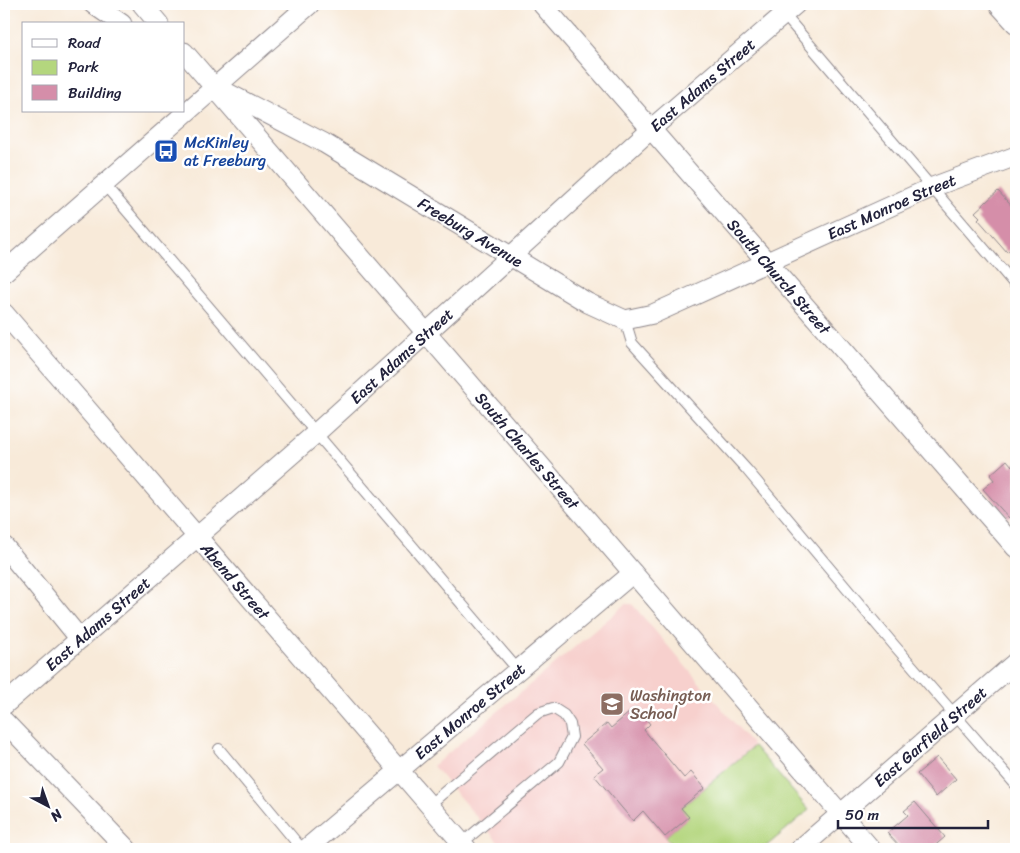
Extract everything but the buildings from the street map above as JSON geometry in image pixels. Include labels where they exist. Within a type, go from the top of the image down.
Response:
[{"type":"street","points":[[93,4],[119,22]]},
{"type":"street","points":[[142,4],[157,22]]},
{"type":"street","points":[[4,272],[310,4]]},
{"type":"street","name":"South Church Street","points":[[542,4],[1016,548]]},
{"type":"street","points":[[998,4],[1016,24]]},
{"type":"street","name":"East Adams Street","points":[[4,706],[316,434],[425,332],[511,257],[785,7]]},
{"type":"street","name":"South Charles Street","points":[[185,53],[871,849]]},
{"type":"street","name":"Freeburg Avenue","points":[[185,67],[214,87],[222,88],[324,143],[588,303],[625,320]]},
{"type":"street","name":"East Monroe Street","points":[[767,262],[933,187],[1016,156]]},
{"type":"street","points":[[625,320],[653,314],[767,262]]},
{"type":"street","name":"Abend Street","points":[[4,313],[465,846]]},
{"type":"street","points":[[4,546],[80,639]]},
{"type":"street","name":"East Monroe Street","points":[[306,849],[634,573]]},
{"type":"street","name":"East Garfield Street","points":[[800,849],[1016,662]]},
{"type":"street","points":[[4,721],[127,849]]},
{"type":"lane","points":[[785,7],[1016,286]]},
{"type":"lane","points":[[104,184],[518,670]]},
{"type":"lane","points":[[625,320],[632,343],[747,470],[894,645],[1016,785]]},
{"type":"lane","points":[[429,805],[538,713],[553,708],[564,715],[570,724],[572,737],[559,762],[465,846]]},
{"type":"lane","points":[[219,749],[302,849]]},
{"type":"shaded area","name":"Washington School","points":[[626,604],[632,604],[809,810],[763,849],[504,849],[433,766]]},
{"type":"green space","points":[[754,746],[809,810],[763,849],[675,849],[665,837],[688,817],[681,808]]},
{"type":"place","name":"McKinley at Freeburg","points":[[166,151]]},
{"type":"place","name":"Washington School","points":[[612,704]]}]
